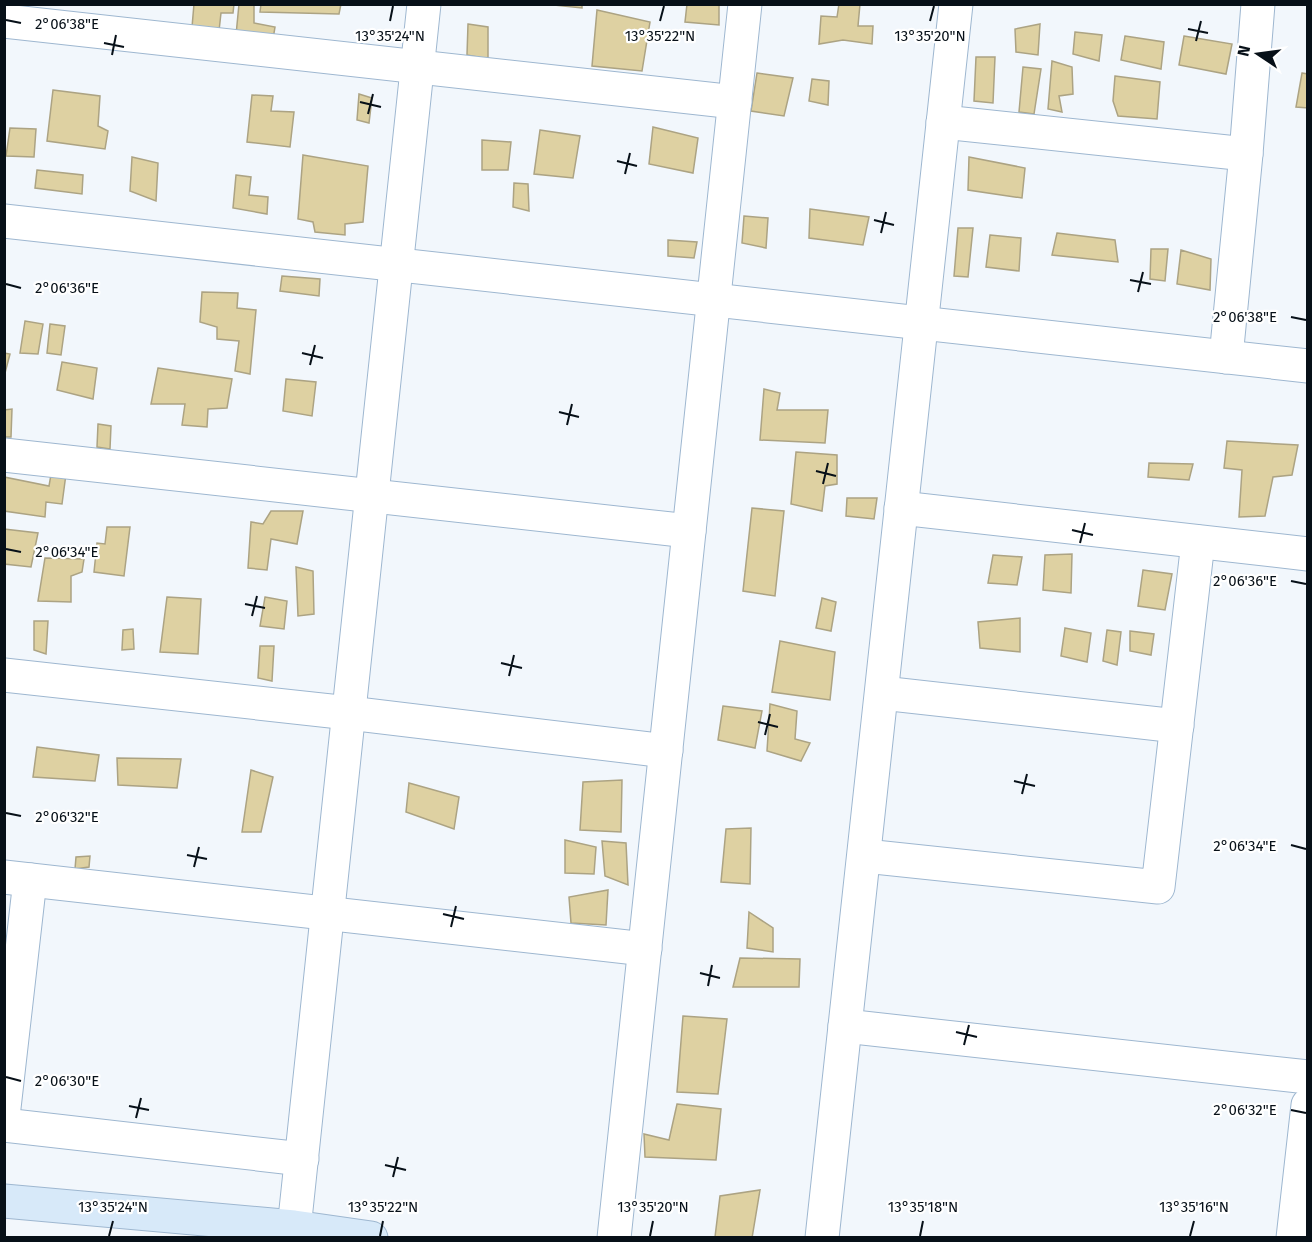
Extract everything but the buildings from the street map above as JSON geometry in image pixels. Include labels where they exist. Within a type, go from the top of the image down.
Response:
[{"type":"main road","points":[[4,1201],[371,1238]]},
{"type":"street","points":[[294,1232],[424,4]]},
{"type":"street","points":[[614,1238],[745,4]]},
{"type":"street","points":[[822,1238],[956,4]]},
{"type":"street","points":[[1226,357],[1258,4]]},
{"type":"street","points":[[4,21],[735,102]]},
{"type":"street","points":[[943,122],[1246,154]]},
{"type":"street","points":[[4,220],[1308,366]]},
{"type":"street","points":[[4,455],[689,531]]},
{"type":"street","points":[[901,508],[1308,554]]},
{"type":"street","points":[[864,856],[1158,887],[1198,542]]},
{"type":"street","points":[[4,675],[666,751]]},
{"type":"street","points":[[882,693],[1177,726]]},
{"type":"street","points":[[4,1108],[17,878],[645,948]]},
{"type":"street","points":[[845,1026],[1308,1077]]},
{"type":"street","points":[[1293,1238],[1308,1105]]},
{"type":"street","points":[[4,1125],[302,1159]]}]
